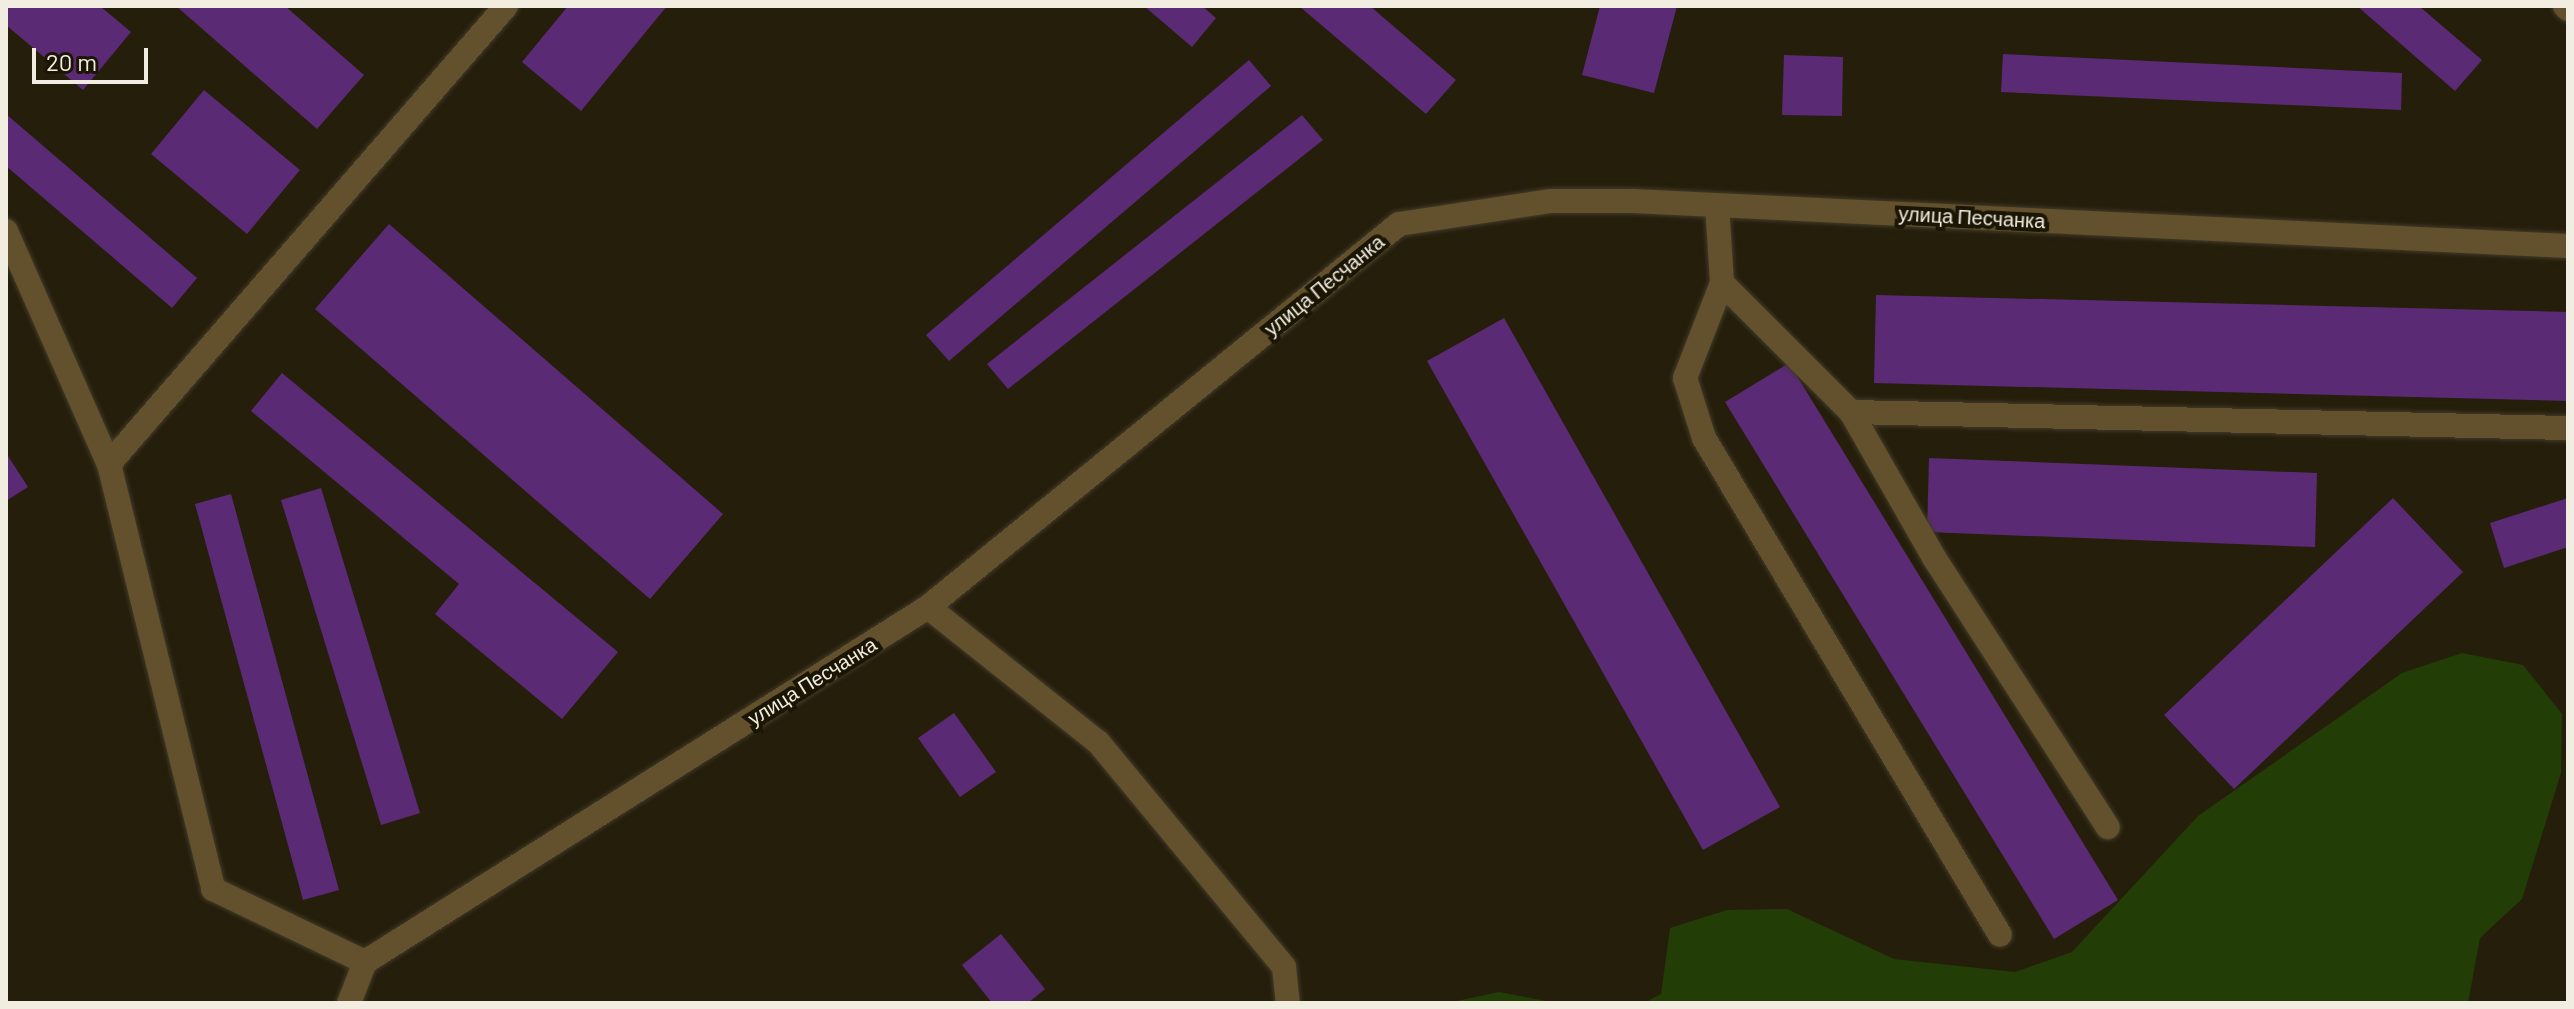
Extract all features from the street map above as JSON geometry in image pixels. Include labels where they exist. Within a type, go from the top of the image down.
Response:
[{"type":"street","points":[[109,464],[506,6]]},
{"type":"street","name":"улица Песчанка","points":[[365,962],[928,607],[1399,224],[1551,201],[1717,205],[2568,246]]},
{"type":"street","points":[[1717,205],[1722,283],[1685,378],[1704,438],[2000,935]]},
{"type":"street","points":[[6,231],[109,464],[213,889],[365,962],[349,1003]]},
{"type":"street","points":[[1722,283],[1851,412],[1935,559],[2108,827]]},
{"type":"street","points":[[1851,412],[2568,428]]},
{"type":"street","points":[[928,607],[1098,742],[1284,967],[1288,1003]]},
{"type":"green space","points":[[2462,653],[2523,665],[2562,714],[2561,773],[2522,899],[2480,938],[2468,1003],[1644,1003],[1661,994],[1670,928],[1727,910],[1787,909],[1894,959],[2015,972],[2072,952],[2198,816],[2402,673]]},
{"type":"green space","points":[[1499,992],[1557,1003],[1447,1003]]},
{"type":"building","points":[[6,6],[100,6],[131,32],[83,90],[6,25]]},
{"type":"building","points":[[176,6],[285,6],[364,75],[317,129]]},
{"type":"building","points":[[568,6],[667,6],[581,111],[522,62]]},
{"type":"building","points":[[1144,6],[1202,6],[1216,18],[1192,47]]},
{"type":"building","points":[[1299,6],[1370,6],[1456,80],[1426,114]]},
{"type":"building","points":[[1600,6],[1677,6],[1654,93],[1582,75]]},
{"type":"building","points":[[2357,6],[2419,6],[2482,60],[2455,91]]},
{"type":"building","points":[[2003,54],[2402,73],[2401,110],[2001,92]]},
{"type":"building","points":[[1784,55],[1843,57],[1842,116],[1782,115]]},
{"type":"building","points":[[1249,60],[1271,86],[949,361],[926,335]]},
{"type":"building","points":[[204,90],[300,170],[247,234],[151,154]]},
{"type":"building","points":[[6,114],[197,278],[172,308],[6,166]]},
{"type":"building","points":[[1302,115],[1323,140],[1008,389],[987,364]]},
{"type":"building","points":[[389,224],[723,514],[650,599],[315,309]]},
{"type":"building","points":[[1876,295],[2568,312],[2568,401],[1874,383]]},
{"type":"building","points":[[1504,318],[1780,807],[1703,850],[1427,361]]},
{"type":"building","points":[[1789,363],[2118,900],[2054,939],[1725,402]]},
{"type":"building","points":[[282,373],[618,652],[562,719],[435,614],[459,584],[251,411]]},
{"type":"building","points":[[6,453],[28,487],[6,501]]},
{"type":"building","points":[[1929,458],[2317,473],[2315,547],[1927,532]]},
{"type":"building","points":[[321,488],[420,813],[381,825],[281,500]]},
{"type":"building","points":[[231,494],[339,890],[303,900],[195,504]]},
{"type":"building","points":[[2393,498],[2463,572],[2234,789],[2164,715]]},
{"type":"building","points":[[2568,498],[2568,547],[2504,568],[2490,523]]},
{"type":"building","points":[[954,713],[996,772],[960,797],[918,738]]},
{"type":"building","points":[[1001,934],[1045,989],[1028,1003],[992,1003],[962,965]]}]
